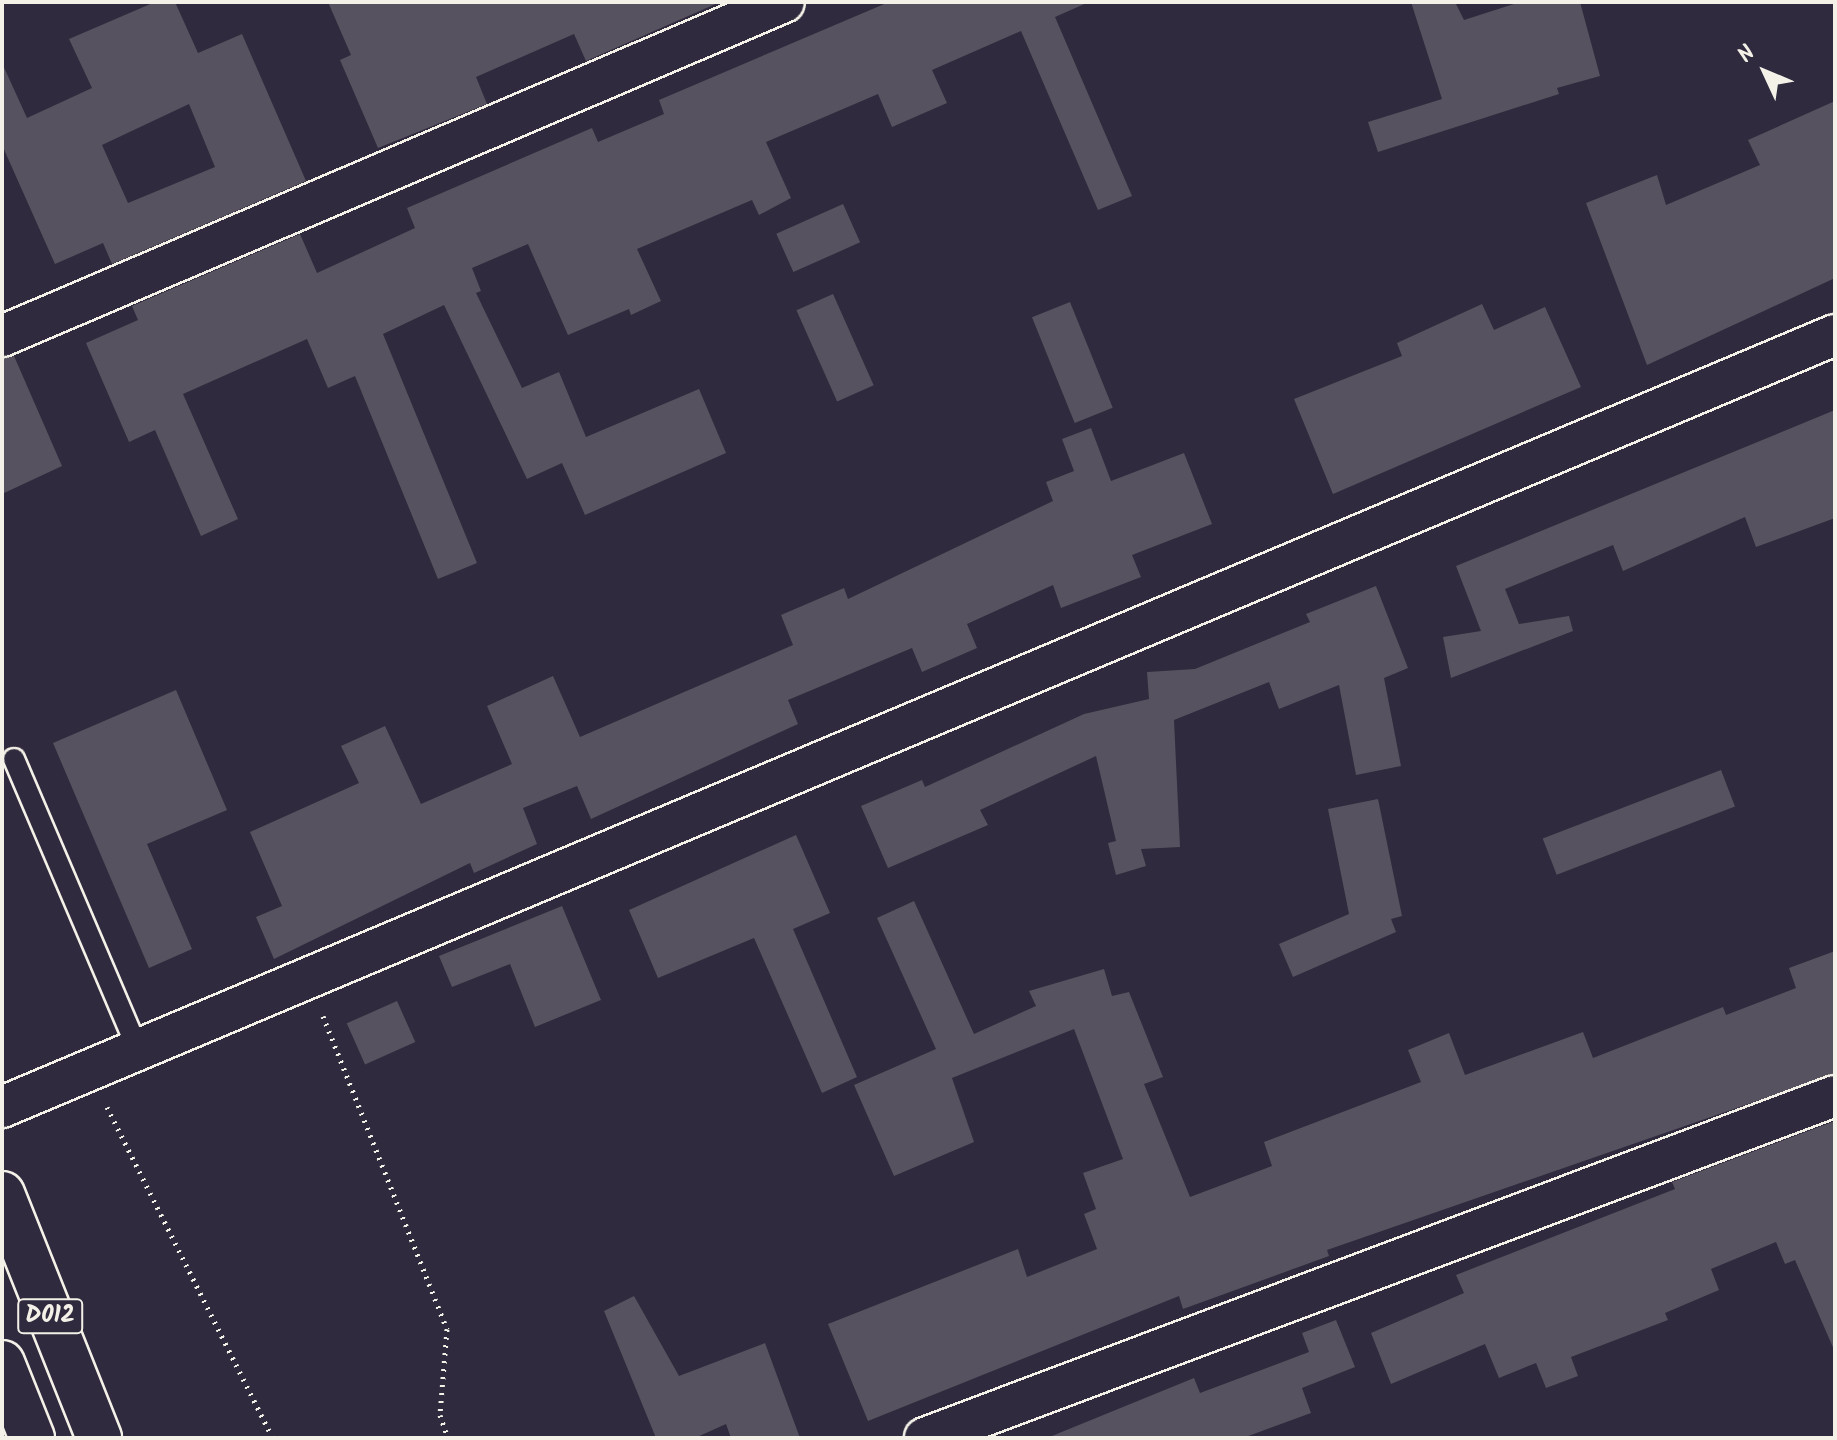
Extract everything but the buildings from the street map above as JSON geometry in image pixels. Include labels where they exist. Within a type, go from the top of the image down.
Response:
[{"type":"highway","name":"D012","points":[[2,1194],[99,1438]]},
{"type":"highway","name":"D012","points":[[2,1363],[32,1438]]},
{"type":"street","points":[[2,336],[784,2]]},
{"type":"street","points":[[2,1107],[1835,335]]},
{"type":"street","points":[[925,1438],[1835,1096]]},
{"type":"lane","points":[[14,759],[138,1050]]},
{"type":"path","points":[[308,979],[447,1329],[440,1415],[448,1438]]},
{"type":"path","points":[[88,1071],[273,1438]]}]
